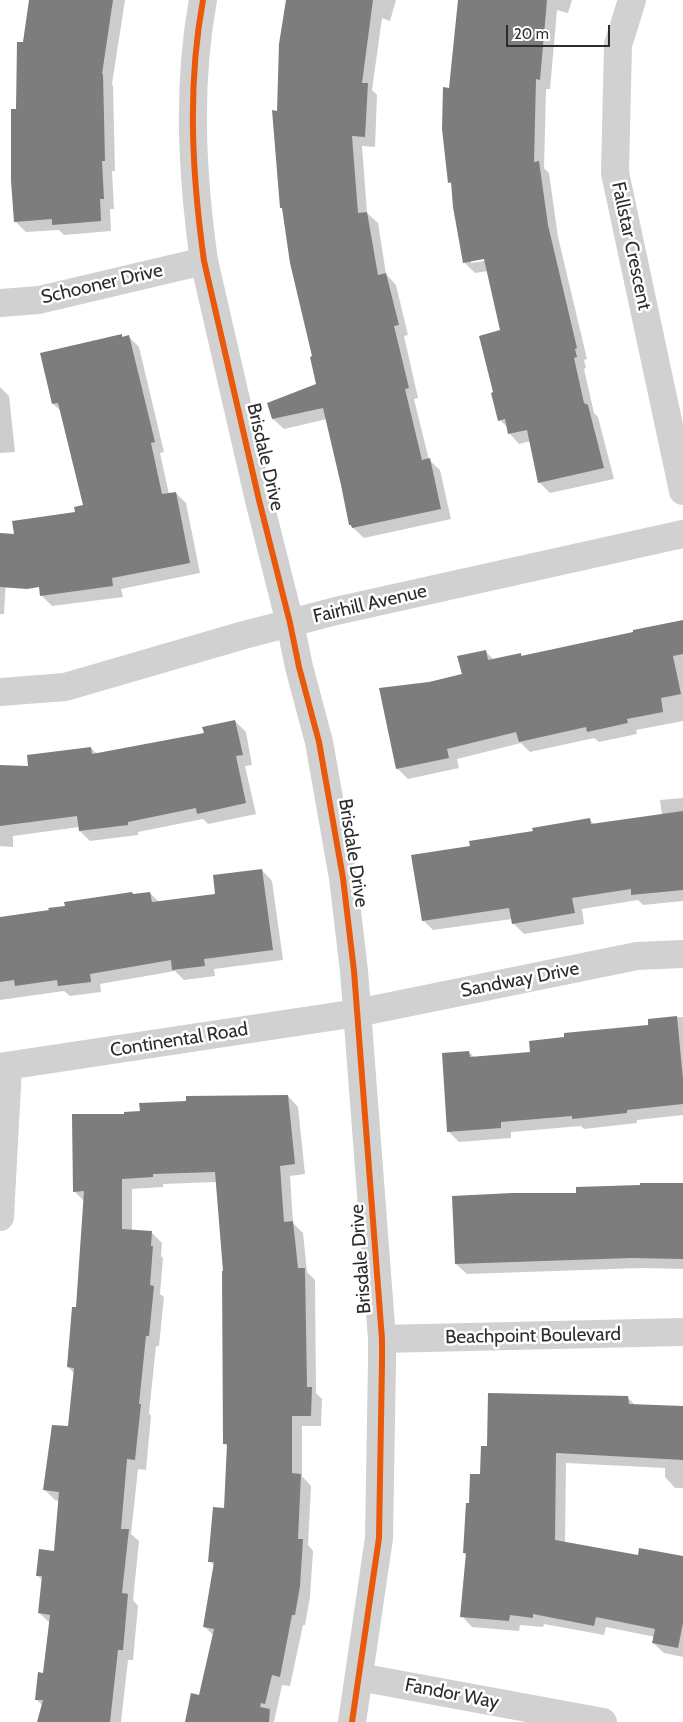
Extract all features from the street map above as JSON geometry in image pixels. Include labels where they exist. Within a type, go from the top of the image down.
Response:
[{"type":"street","name":"Brisdale Drive","points":[[203,0],[194,74],[192,144],[198,223],[204,261],[259,500],[290,623],[298,667],[319,742],[343,878],[354,971],[382,1339],[380,1538],[352,1722]]},
{"type":"street","name":"Fallstar Crescent","points":[[632,0],[618,45],[615,173],[683,490]]},
{"type":"street","name":"Schooner Drive","points":[[0,303],[39,300],[204,261]]},
{"type":"street","name":"Fairhill Avenue","points":[[0,692],[65,687],[290,623],[683,534]]},
{"type":"street","name":"Sandway Drive","points":[[357,1013],[637,956],[683,954]]},
{"type":"street","name":"Continental Road","points":[[4,1067],[357,1013]]},
{"type":"street","points":[[0,1217],[4,1067]]},
{"type":"street","name":"Beachpoint Boulevard","points":[[382,1339],[683,1332]]},
{"type":"street","name":"Fandor Way","points":[[359,1677],[603,1722]]},
{"type":"building","points":[[29,0],[113,0],[102,74],[105,161],[102,161],[104,199],[100,199],[101,221],[52,225],[52,219],[14,222],[11,181],[11,109],[16,109],[17,42],[23,42]]},
{"type":"building","points":[[286,0],[373,0],[362,83],[368,83],[365,137],[352,136],[358,213],[367,212],[378,275],[386,273],[399,325],[394,326],[409,388],[405,389],[422,460],[430,458],[441,509],[352,528],[349,525],[323,408],[272,419],[267,403],[316,384],[310,357],[312,356],[290,263],[282,208],[280,208],[272,110],[277,111],[279,44]]},
{"type":"building","points":[[458,0],[547,0],[540,80],[536,79],[534,162],[539,161],[548,225],[577,348],[575,349],[577,357],[574,358],[584,403],[588,405],[604,468],[538,483],[527,430],[508,434],[505,419],[498,421],[479,336],[500,330],[484,259],[463,263],[453,207],[451,182],[448,183],[442,129],[443,87],[449,88]]},
{"type":"building","points":[[122,334],[122,337],[129,335],[155,442],[151,443],[162,494],[176,492],[190,563],[112,578],[113,586],[40,596],[39,587],[27,589],[0,587],[0,533],[14,534],[12,521],[75,512],[74,507],[83,505],[58,403],[52,404],[40,353]]},
{"type":"building","points":[[683,620],[683,654],[673,656],[681,694],[661,698],[663,712],[627,719],[628,723],[587,732],[586,727],[519,742],[516,732],[447,749],[449,758],[396,769],[379,688],[429,682],[462,674],[457,656],[486,650],[488,660],[521,653],[521,656]]},
{"type":"building","points":[[235,720],[243,755],[236,756],[246,803],[197,814],[196,808],[128,822],[128,825],[79,831],[77,816],[0,826],[0,765],[28,766],[27,755],[91,747],[92,754],[204,733],[202,727]]},
{"type":"building","points":[[683,811],[683,890],[631,895],[631,889],[572,898],[575,913],[512,924],[509,908],[422,921],[411,855],[470,846],[469,841],[533,831],[532,828],[590,818],[591,824]]},
{"type":"building","points":[[262,869],[273,950],[204,959],[205,966],[172,970],[171,960],[90,974],[91,982],[58,986],[57,980],[15,986],[14,980],[0,982],[0,917],[49,910],[48,908],[65,906],[64,902],[132,892],[133,894],[150,892],[152,902],[215,894],[213,875]]},
{"type":"building","points":[[677,1016],[683,1079],[683,1104],[627,1110],[627,1113],[572,1119],[572,1116],[501,1122],[501,1128],[447,1132],[442,1053],[469,1051],[470,1057],[530,1052],[529,1041],[564,1037],[564,1033],[648,1025],[648,1019]]},
{"type":"building","points":[[288,1095],[295,1164],[280,1166],[284,1222],[293,1221],[298,1268],[305,1268],[307,1387],[312,1387],[311,1416],[292,1416],[292,1473],[301,1474],[298,1539],[303,1539],[300,1586],[295,1615],[292,1615],[280,1677],[272,1675],[265,1704],[261,1703],[260,1707],[270,1709],[269,1722],[185,1722],[191,1693],[199,1695],[214,1629],[203,1627],[214,1562],[208,1562],[213,1507],[224,1508],[227,1444],[223,1444],[223,1271],[215,1172],[153,1174],[153,1177],[122,1179],[122,1229],[152,1231],[151,1246],[153,1246],[150,1285],[154,1286],[149,1336],[146,1336],[135,1460],[127,1459],[121,1529],[129,1529],[122,1593],[128,1594],[123,1650],[118,1650],[110,1722],[37,1722],[43,1700],[35,1700],[38,1672],[43,1673],[50,1615],[38,1613],[42,1576],[36,1576],[39,1549],[54,1551],[59,1492],[43,1490],[52,1425],[68,1426],[74,1368],[67,1367],[72,1307],[76,1307],[84,1191],[73,1192],[72,1114],[124,1114],[124,1112],[140,1111],[139,1103],[186,1101],[186,1096]]},
{"type":"building","points":[[640,1183],[683,1183],[683,1259],[631,1258],[455,1264],[452,1196],[512,1193],[576,1193],[576,1187],[640,1185]]},
{"type":"building","points":[[488,1393],[628,1396],[629,1404],[683,1406],[683,1460],[556,1453],[555,1540],[638,1555],[639,1548],[683,1556],[683,1623],[678,1648],[652,1643],[655,1629],[596,1617],[594,1626],[533,1614],[533,1618],[510,1615],[509,1621],[460,1617],[466,1553],[463,1553],[466,1503],[469,1503],[470,1474],[480,1474],[481,1446],[487,1446]]},
{"type":"cycle path","points":[[203,0],[195,65],[193,130],[194,163],[204,261],[259,500],[319,742],[343,878],[354,971],[382,1339],[382,1362],[379,1538],[352,1722]]}]
